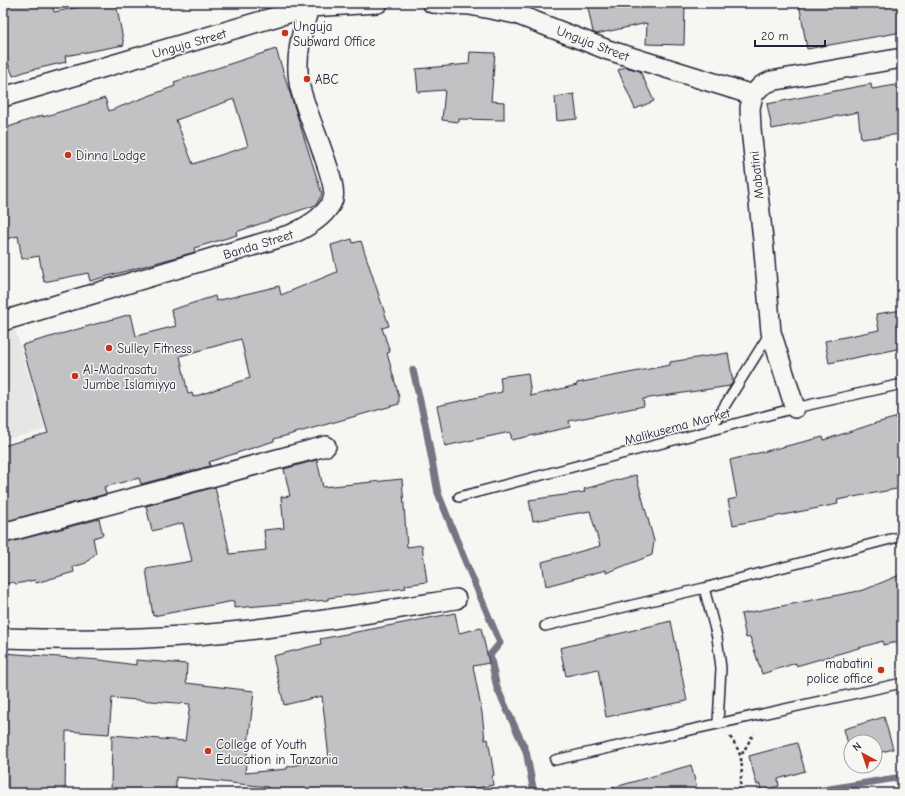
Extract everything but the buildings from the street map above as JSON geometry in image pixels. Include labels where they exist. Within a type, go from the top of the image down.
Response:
[{"type":"street","name":"Unguja Street","points":[[3,97],[309,7],[378,3]]},
{"type":"street","name":"Unguja Street","points":[[432,3],[470,5],[516,14],[608,50],[753,96]]},
{"type":"street","name":"Banda Street","points":[[3,320],[292,234],[310,225],[324,212],[333,198],[332,181],[299,84],[297,60],[309,7]]},
{"type":"street","points":[[753,96],[761,86],[771,82],[902,58]]},
{"type":"street","name":"Mabatini","points":[[753,96],[750,108],[751,129],[771,332],[795,408]]},
{"type":"street","points":[[3,533],[326,446]]},
{"type":"street","points":[[3,638],[76,640],[197,635],[328,620],[456,600]]},
{"type":"lane","points":[[709,431],[771,332]]},
{"type":"lane","name":"Malikusema Market","points":[[459,497],[795,408],[902,384]]},
{"type":"lane","points":[[545,626],[704,588],[902,536]]},
{"type":"lane","points":[[704,588],[716,637],[721,668],[718,722]]},
{"type":"lane","points":[[554,760],[718,722],[902,683]]},
{"type":"path","points":[[718,722],[742,755],[743,764],[739,793]]},
{"type":"shaded area","points":[[15,329],[45,430],[3,440],[3,333]]},
{"type":"waterway","points":[[413,370],[425,423],[438,493],[500,643],[490,655],[497,688],[526,751],[534,793]]},
{"type":"waterway","points":[[805,793],[902,777]]},
{"type":"place","name":"Unguja Subward Office","points":[[285,33]]},
{"type":"place","name":"ABC","points":[[307,79]]},
{"type":"place","name":"Dinna Lodge","points":[[68,155]]},
{"type":"place","name":"Sulley Fitness","points":[[109,348]]},
{"type":"place","name":"Al-Madrasatu Jumbe Islamiyya","points":[[75,376]]},
{"type":"place","name":"mabatini police office","points":[[881,670]]},
{"type":"place","name":"College of Youth Education in Tanzania","points":[[208,751]]}]
